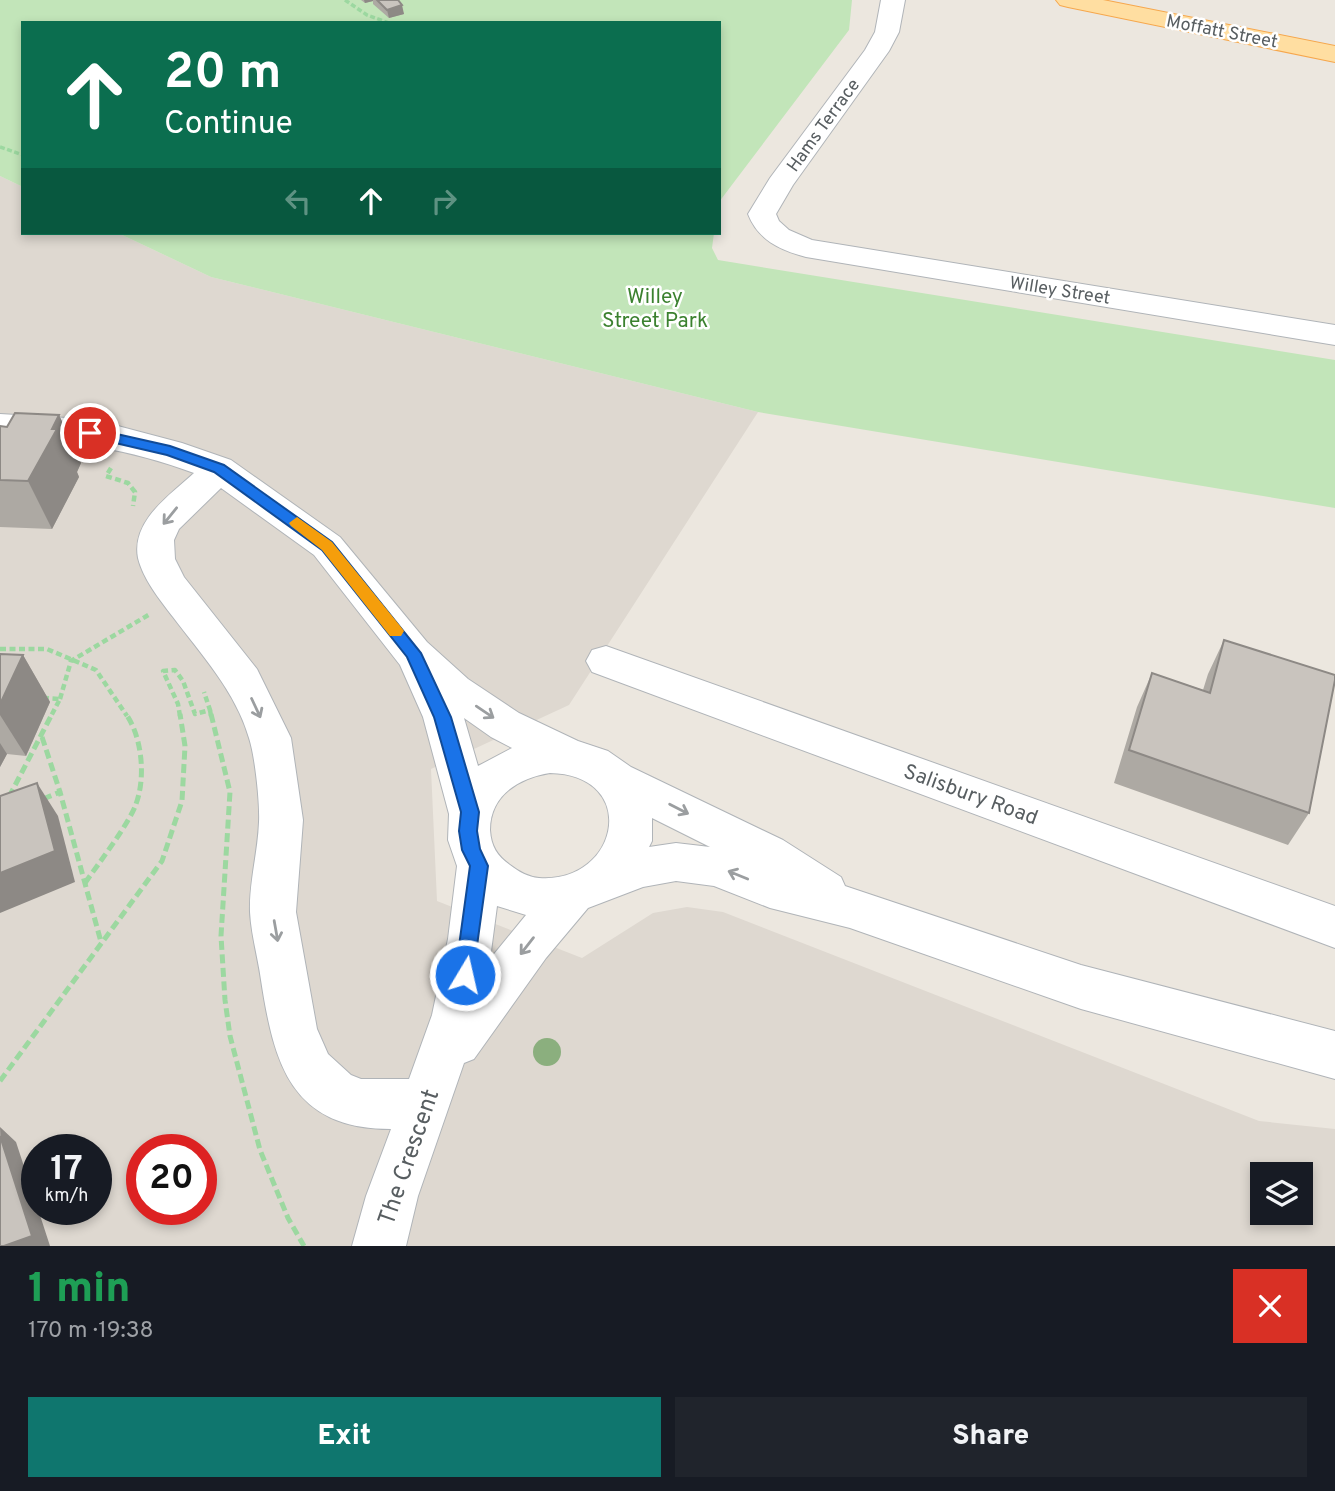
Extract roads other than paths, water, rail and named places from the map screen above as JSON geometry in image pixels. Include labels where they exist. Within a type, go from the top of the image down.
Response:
[{"type":"main road","name":"Moffatt Street","points":[[1068,0],[1335,54]]},
{"type":"street","name":"Hams Terrace","points":[[787,241],[769,228],[762,214],[780,184],[877,51],[887,32],[893,0]]},
{"type":"street","name":"Willey Street","points":[[787,241],[806,248],[1335,335]]},
{"type":"street","points":[[0,425],[66,429],[114,437],[170,451],[219,468],[327,546],[413,653],[454,690],[497,720],[530,739],[571,757],[598,765],[617,780],[767,854],[850,908]]},
{"type":"street","points":[[219,468],[164,522],[156,540],[156,559],[170,585],[243,680],[270,738],[281,820],[273,912],[293,1029],[310,1071],[333,1093],[360,1104],[431,1086]]},
{"type":"street","points":[[413,653],[443,717],[470,812]]},
{"type":"street","name":"Salisbury Road","points":[[606,661],[1335,927]]},
{"type":"street","points":[[571,757],[544,756],[518,762],[496,775],[480,792],[470,812],[468,831],[471,850],[479,866],[493,881],[519,894],[543,898],[586,888],[643,867],[676,862],[716,866],[769,888],[850,908],[1081,987],[1335,1055]]},
{"type":"street","points":[[586,888],[618,865],[631,840],[634,816],[628,797],[617,780]]},
{"type":"street","name":"The Crescent","points":[[379,1246],[391,1196],[431,1086],[465,975],[479,866]]},
{"type":"street","name":"The Crescent","points":[[431,1086],[530,943],[586,888]]},
{"type":"park label","name":"Willey Street Park","points":[[655,308]]}]
